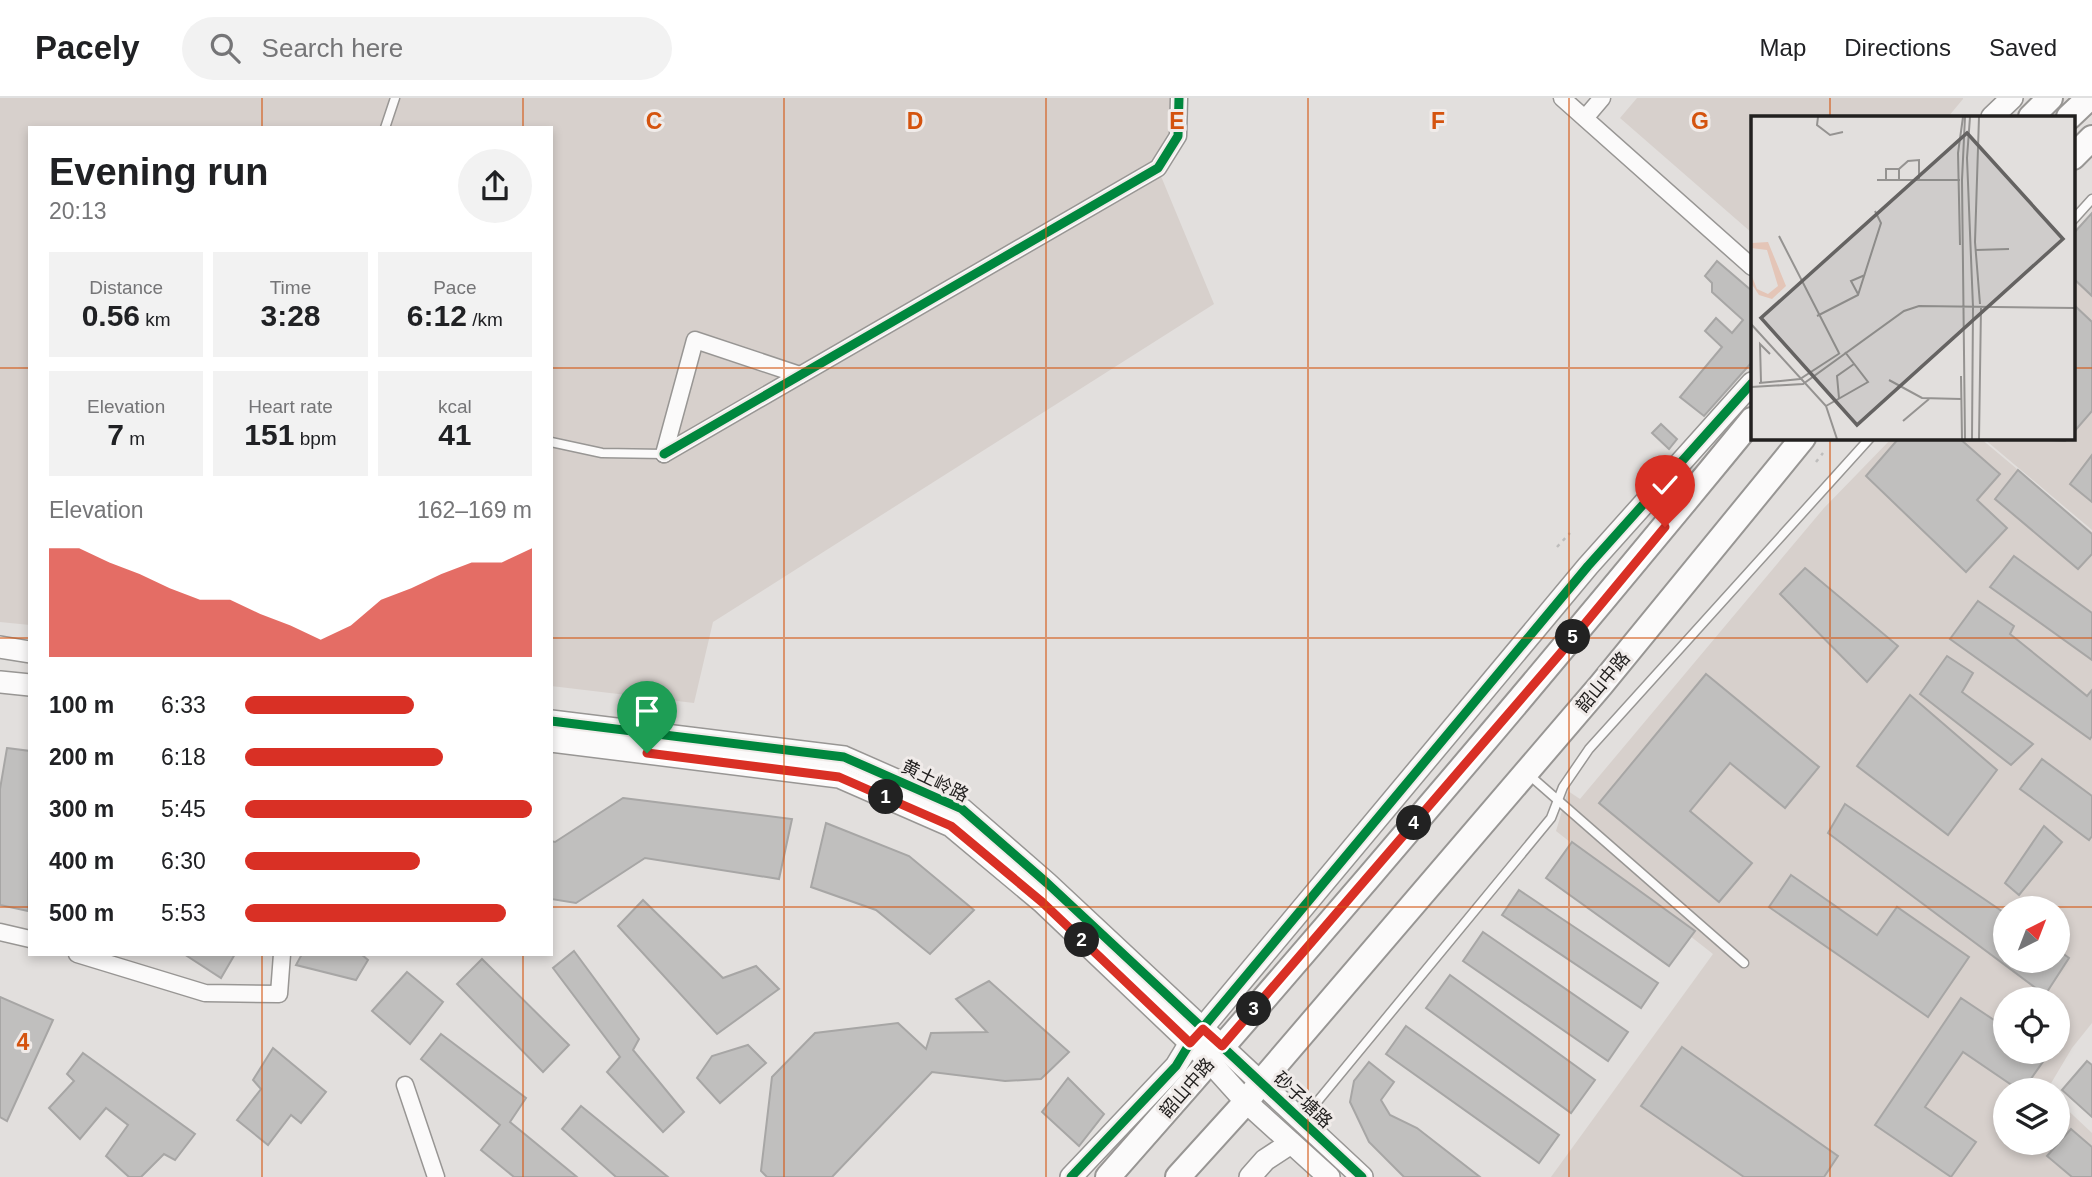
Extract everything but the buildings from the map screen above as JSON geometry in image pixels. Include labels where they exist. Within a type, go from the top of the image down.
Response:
[{"type":"main road","points":[[2032,116],[2050,98]]},
{"type":"main road","points":[[2070,116],[2089,98]]},
{"type":"main road","points":[[2074,129],[2092,111]]},
{"type":"main road","points":[[2074,156],[2092,138]]},
{"type":"main road","name":"韶山中路","points":[[1108,1177],[1559,655],[1751,421]]},
{"type":"main road","name":"韶山中路","points":[[1178,1177],[1254,1092],[1601,685],[1802,439]]},
{"type":"street","points":[[664,454],[1158,168],[1178,136],[1180,98]]},
{"type":"street","points":[[1562,98],[1751,266]]},
{"type":"street","points":[[1585,118],[1602,98]]},
{"type":"street","points":[[1993,116],[2012,98]]},
{"type":"street","points":[[664,454],[695,340],[800,375]]},
{"type":"street","points":[[1071,1177],[1176,1066],[1197,1036],[1588,566],[1751,384]]},
{"type":"street","points":[[0,647],[28,652]]},
{"type":"street","points":[[0,682],[28,685]]},
{"type":"street","name":"黄土岭路","points":[[553,721],[844,757],[962,809],[1047,883],[1216,1054]]},
{"type":"street","name":"黄土岭路","points":[[553,741],[839,777],[951,826],[1197,1036]]},
{"type":"street","points":[[0,932],[28,939]]},
{"type":"street","points":[[84,956],[205,993],[279,994],[282,956]]},
{"type":"street","name":"砂子塘路","points":[[1216,1054],[1254,1092],[1291,1143],[1329,1177]]},
{"type":"street","points":[[405,1085],[436,1177]]},
{"type":"street","name":"砂子塘路","points":[[1254,1092],[1301,1121],[1362,1177]]},
{"type":"street","points":[[1250,1177],[1265,1160],[1291,1143]]},
{"type":"lane","points":[[387,126],[395,98]]},
{"type":"lane","points":[[2074,219],[2092,200]]},
{"type":"lane","points":[[1301,1121],[1551,818],[1563,787],[1589,749],[1869,439]]},
{"type":"lane","points":[[553,442],[602,453],[664,454]]},
{"type":"lane","points":[[1526,772],[1744,963]]},
{"type":"path","points":[[1816,462],[1823,453]]},
{"type":"path","points":[[1557,547],[1570,533]]},
{"type":"shaded area","points":[[0,98],[1179,98],[1178,136],[1158,169],[1214,304],[713,622],[694,703],[553,686],[553,126],[28,126],[28,625],[0,622]]},
{"type":"shaded area","points":[[1637,98],[1963,98],[1949,116],[1751,116],[1751,232],[1620,118]]},
{"type":"shaded area","points":[[2092,214],[2092,530],[1984,439],[2074,439],[2074,235]]},
{"type":"shaded area","points":[[1891,439],[1981,439],[2092,532],[2092,1023],[2070,1051],[2070,987],[1993,987],[1993,1064],[2062,1064],[2054,1078],[1993,1078],[1993,1155],[2070,1155],[2070,1112],[2092,1133],[2092,1177],[1551,1177],[1713,954],[1556,831],[1568,791],[1580,799],[1824,508]]},
{"type":"cycle path","points":[[664,454],[1158,168],[1178,136],[1179,98]]},
{"type":"cycle path","points":[[1071,1177],[1176,1066],[1190,1043],[1588,566],[1751,384]]},
{"type":"cycle path","points":[[553,721],[844,757],[962,809],[1047,883],[1362,1177]]},
{"type":"route","points":[[647,753],[839,777],[951,826],[1042,902],[1190,1043],[1203,1029],[1222,1046],[1559,655],[1665,527]]}]
